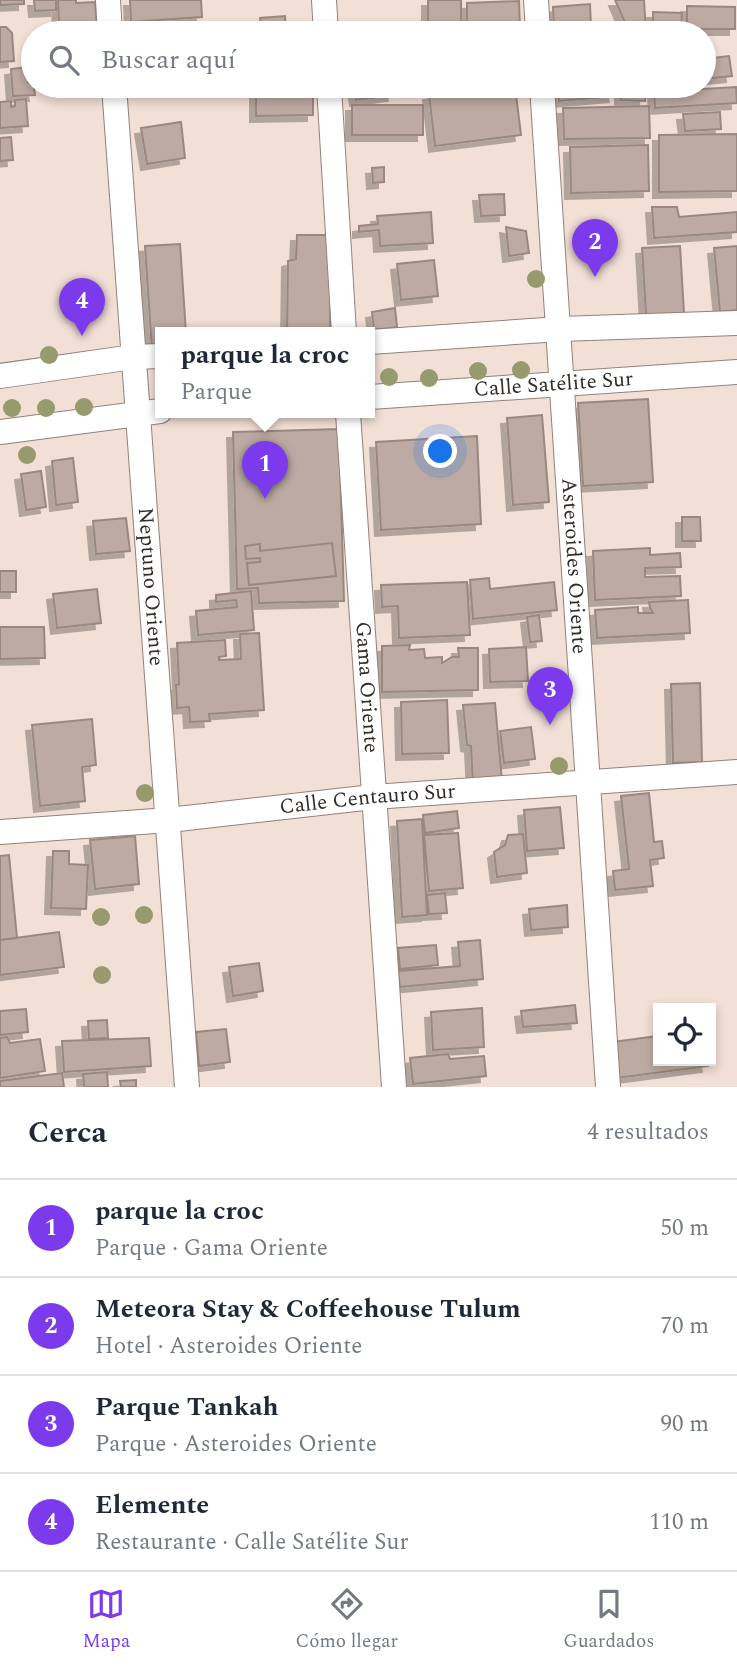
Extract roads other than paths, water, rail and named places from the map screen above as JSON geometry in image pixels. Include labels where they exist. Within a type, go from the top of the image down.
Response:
[{"type":"street","points":[[108,0],[109,21]]},
{"type":"street","points":[[324,0],[325,21]]},
{"type":"street","points":[[536,0],[537,21]]},
{"type":"street","name":"Neptuno Oriente","points":[[115,98],[132,357],[148,412],[169,820],[187,1087]]},
{"type":"street","points":[[331,98],[344,327]]},
{"type":"street","name":"Asteroides Oriente","points":[[543,98],[608,1087]]},
{"type":"street","points":[[375,342],[560,329],[737,323]]},
{"type":"street","points":[[0,376],[132,357],[155,356]]},
{"type":"street","name":"Calle Satélite Sur","points":[[375,397],[737,372]]},
{"type":"street","points":[[0,432],[148,412]]},
{"type":"street","name":"Gama Oriente","points":[[348,418],[394,1087]]},
{"type":"street","name":"Calle Centauro Sur","points":[[0,832],[169,820],[373,797],[737,772]]},
{"type":"place","name":"Meteora Stay & Coffeehouse Tulum","points":[[595,277]]},
{"type":"place","name":"Elemente","points":[[82,336]]},
{"type":"place","name":"parque la croc","points":[[265,499]]},
{"type":"place","name":"Parque Tankah","points":[[550,725]]}]
